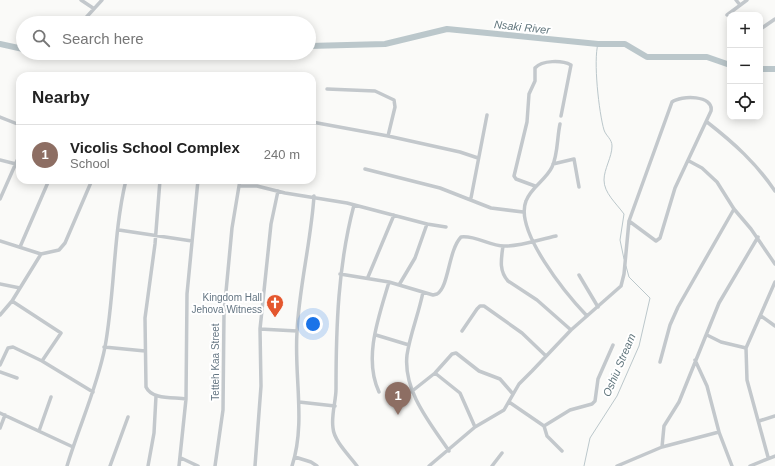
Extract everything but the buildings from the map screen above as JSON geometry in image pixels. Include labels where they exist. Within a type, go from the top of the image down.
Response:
[{"type":"street","points":[[81,0],[93,8]]},
{"type":"street","points":[[87,16],[102,0]]},
{"type":"street","points":[[736,0],[740,5]]},
{"type":"street","points":[[731,12],[747,0]]},
{"type":"street","points":[[763,27],[775,19]]},
{"type":"street","points":[[535,186],[516,179],[514,176],[527,122],[529,94],[535,81],[535,68],[541,63],[562,62],[571,65],[561,116]]},
{"type":"street","points":[[327,89],[375,91],[394,100],[395,107],[388,136]]},
{"type":"street","points":[[429,466],[449,451],[476,427],[501,413],[519,384],[572,330],[621,286],[626,260],[629,221],[672,102],[682,98],[706,101],[711,105],[707,122],[696,140],[689,161],[676,188],[659,240],[656,241],[629,221]]},
{"type":"street","points":[[471,198],[487,115]]},
{"type":"street","points":[[0,117],[16,123]]},
{"type":"street","points":[[707,122],[734,143],[760,169],[775,191]]},
{"type":"street","points":[[316,123],[388,136],[460,152],[478,158]]},
{"type":"street","points":[[560,124],[553,164],[535,186],[526,201],[523,212],[542,260],[566,293],[587,316]]},
{"type":"street","points":[[553,164],[572,158],[574,159],[579,186]]},
{"type":"street","points":[[0,160],[16,164]]},
{"type":"street","points":[[689,161],[702,168],[717,182],[734,209],[758,238],[775,264]]},
{"type":"street","points":[[0,200],[16,168]]},
{"type":"street","points":[[365,169],[440,188],[471,198],[491,208],[523,212]]},
{"type":"street","points":[[20,247],[47,184]]},
{"type":"street","points":[[0,241],[41,254],[56,252],[63,247],[90,184]]},
{"type":"street","points":[[67,466],[93,392],[104,347],[119,230],[120,208],[125,184]]},
{"type":"street","points":[[160,184],[156,234],[147,292],[146,387],[150,393],[156,396],[186,399]]},
{"type":"street","points":[[179,466],[186,399],[187,294],[198,184]]},
{"type":"street","points":[[239,186],[253,185],[278,191],[314,196],[427,224],[446,227]]},
{"type":"street","name":"Tetteh Kaa Street","points":[[215,466],[224,410],[224,313],[232,228],[239,186]]},
{"type":"street","points":[[255,466],[261,386],[260,329],[271,224],[278,191]]},
{"type":"street","points":[[292,466],[299,431],[297,332],[314,196]]},
{"type":"street","points":[[354,205],[340,274],[335,344],[335,406],[332,421],[335,435],[357,466]]},
{"type":"street","points":[[660,362],[670,325],[678,306],[734,209]]},
{"type":"street","points":[[368,278],[394,215]]},
{"type":"street","points":[[399,285],[414,258],[427,224]]},
{"type":"street","points":[[119,230],[156,234],[192,241]]},
{"type":"street","points":[[340,274],[389,282],[433,295],[440,292],[445,282],[451,254],[461,237],[503,246],[556,236]]},
{"type":"street","points":[[662,447],[664,426],[679,402],[691,374],[694,360],[707,335],[719,303],[758,238]]},
{"type":"street","points":[[503,246],[501,262],[503,276],[508,282],[548,309],[572,330]]},
{"type":"street","points":[[0,315],[12,301],[41,254]]},
{"type":"street","points":[[579,275],[598,307]]},
{"type":"street","points":[[379,392],[374,380],[372,368],[376,334],[389,282]]},
{"type":"street","points":[[768,457],[747,380],[746,348],[775,282]]},
{"type":"street","points":[[0,284],[20,288]]},
{"type":"street","points":[[423,292],[409,345],[406,366],[411,392],[449,451]]},
{"type":"street","points":[[12,301],[61,333],[42,361]]},
{"type":"street","points":[[462,331],[477,309],[480,306],[484,306],[524,334],[546,356]]},
{"type":"street","points":[[761,316],[775,326]]},
{"type":"street","points":[[260,329],[297,332]]},
{"type":"street","points":[[376,334],[409,345]]},
{"type":"street","points":[[707,335],[721,342],[746,348]]},
{"type":"street","points":[[0,364],[10,346],[42,361],[93,392]]},
{"type":"street","points":[[544,426],[570,410],[592,404],[594,401],[598,379],[613,346]]},
{"type":"street","points":[[104,347],[146,351]]},
{"type":"street","points":[[411,392],[435,373],[452,354],[456,353],[479,371],[500,379],[513,394]]},
{"type":"street","points":[[694,360],[706,382],[719,432],[732,466]]},
{"type":"street","points":[[0,372],[17,378]]},
{"type":"street","points":[[435,373],[460,393],[476,427]]},
{"type":"street","points":[[148,466],[153,444],[156,396]]},
{"type":"street","points":[[39,431],[51,397]]},
{"type":"street","points":[[298,402],[335,406]]},
{"type":"street","points":[[509,402],[544,426],[547,436],[562,451]]},
{"type":"street","points":[[0,413],[73,447]]},
{"type":"street","points":[[0,428],[5,415]]},
{"type":"street","points":[[759,421],[775,416]]},
{"type":"street","points":[[110,466],[128,417]]},
{"type":"street","points":[[617,466],[662,447],[719,432]]},
{"type":"street","points":[[492,466],[502,453]]},
{"type":"street","points":[[752,466],[768,457],[775,456]]},
{"type":"street","points":[[295,457],[318,466]]},
{"type":"street","points":[[181,458],[198,466]]},
{"type":"waterway","name":"Nsaki River","points":[[316,46],[385,44],[447,29],[598,44],[625,44],[647,57],[707,57],[727,64]]},
{"type":"waterway","name":"Nsaki River","points":[[0,44],[16,47]]},
{"type":"waterway","name":"Oshiu Stream","points":[[598,44],[596,74],[602,122],[604,130],[611,141],[612,146],[604,180],[608,194],[624,214],[620,240],[624,259]]},
{"type":"waterway","name":"Nsaki River","points":[[763,69],[775,69]]},
{"type":"waterway","name":"Oshiu Stream","points":[[584,466],[590,438],[617,396],[639,346],[650,298],[629,277],[626,266]]},
{"type":"place","name":"Kingdom Hall Jehova Witness","points":[[275,318]]},
{"type":"place","name":"Vicolis School Complex","points":[[398,415]]}]
